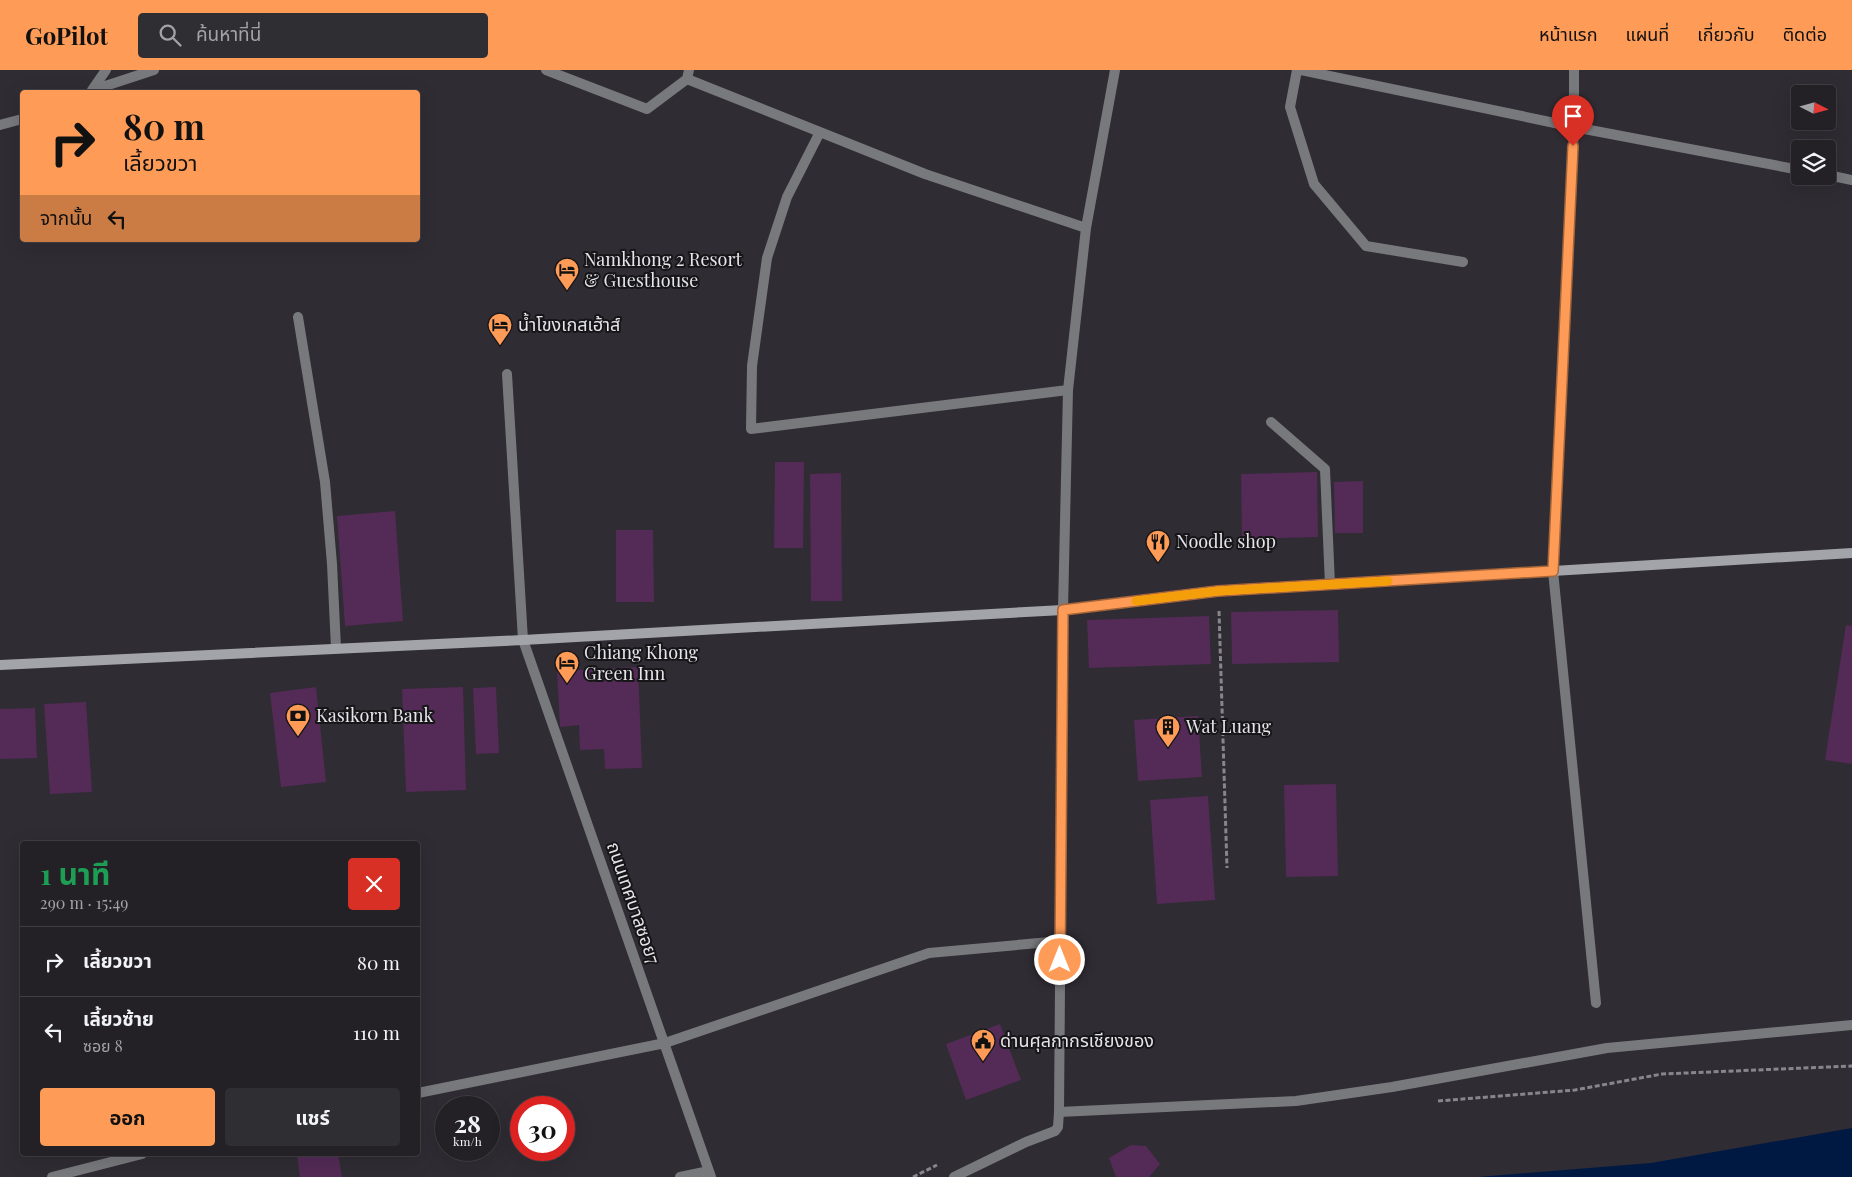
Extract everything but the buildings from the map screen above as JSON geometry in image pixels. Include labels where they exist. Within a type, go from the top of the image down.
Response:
[{"type":"main road","points":[[0,665],[523,640],[1063,610],[1218,591],[1852,553]]},
{"type":"street","points":[[91,90],[106,70]]},
{"type":"street","points":[[93,90],[154,70]]},
{"type":"street","points":[[546,70],[647,109],[688,74],[820,132],[925,174],[1086,228]]},
{"type":"street","points":[[954,1177],[1026,1142],[1055,1131],[1058,1127],[1063,610],[1068,390],[1086,228],[1115,70]]},
{"type":"street","points":[[1297,70],[1290,107],[1314,184],[1366,246],[1463,262]]},
{"type":"street","points":[[1301,70],[1791,168]]},
{"type":"street","points":[[1574,70],[1574,126],[1553,571],[1596,1003]]},
{"type":"street","points":[[0,125],[20,120]]},
{"type":"street","points":[[820,132],[787,197],[767,258],[752,366],[751,429],[1068,390]]},
{"type":"street","points":[[1836,177],[1852,180]]},
{"type":"street","points":[[298,317],[325,482],[332,564],[336,648]]},
{"type":"street","name":"ถนนเทศบาลซอย7","points":[[507,374],[523,640],[711,1174]]},
{"type":"street","points":[[1272,422],[1325,469],[1330,585]]},
{"type":"street","points":[[420,1093],[665,1042],[929,953],[1061,941]]},
{"type":"street","points":[[1059,1112],[1296,1101],[1392,1087],[1607,1048],[1852,1025]]},
{"type":"street","points":[[52,1177],[134,1156]]},
{"type":"street","points":[[680,1177],[711,1174]]},
{"type":"path","points":[[1218,591],[1227,868]]},
{"type":"water","points":[[1852,1128],[1852,1177],[1478,1177],[1651,1163]]},
{"type":"slow traffic","points":[[1136,601],[1218,591],[1388,581]]},
{"type":"place","name":"Namkhong 2 Resort & Guesthouse","points":[[567,291]]},
{"type":"place","name":"น้ำโขงเกสเฮ้าส์","points":[[500,346]]},
{"type":"place","name":"Noodle shop","points":[[1158,563]]},
{"type":"place","name":"Chiang Khong Green Inn","points":[[567,684]]},
{"type":"place","name":"Kasikorn Bank","points":[[298,737]]},
{"type":"place","name":"Wat Luang","points":[[1168,748]]},
{"type":"place","name":"ด่านศุลกากรเชียงของ","points":[[983,1062]]},
{"type":"route","points":[[1060,960],[1063,610],[1218,591],[1553,571],[1573,146]]}]
